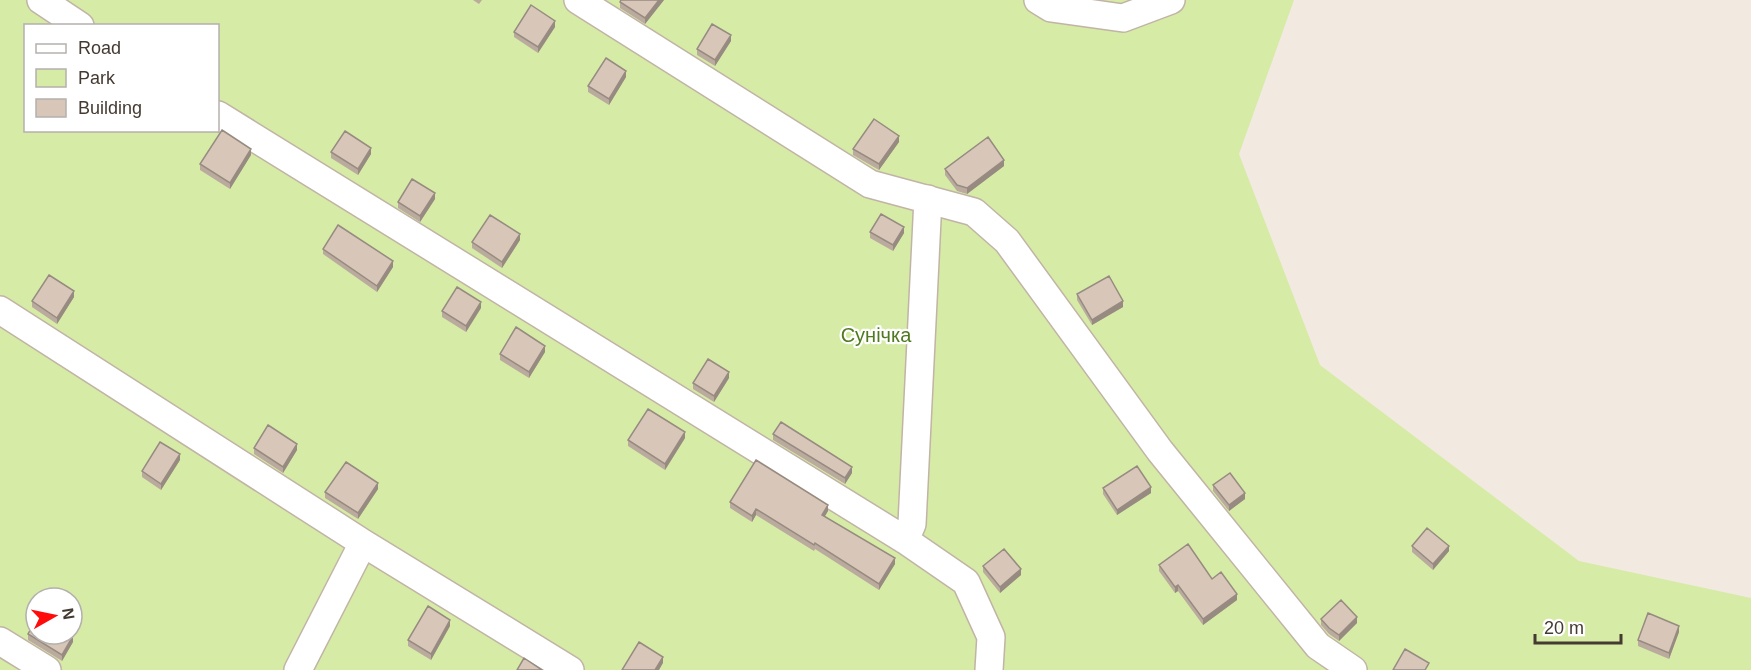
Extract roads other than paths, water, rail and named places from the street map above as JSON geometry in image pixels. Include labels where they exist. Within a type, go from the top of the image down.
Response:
[{"type":"street","points":[[41,0],[77,24]]},
{"type":"street","points":[[578,0],[870,184],[974,212],[1007,241],[1160,451],[1318,646],[1353,670]]},
{"type":"street","points":[[1038,0],[1051,8],[1123,18],[1171,0]]},
{"type":"street","points":[[219,116],[905,540],[966,582],[992,636],[989,670]]},
{"type":"street","points":[[905,540],[912,524],[928,199]]},
{"type":"street","points":[[0,310],[363,543],[570,670]]},
{"type":"street","points":[[298,670],[363,543]]},
{"type":"street","points":[[0,641],[47,670]]},
{"type":"park label","name":"Сунічка","points":[[876,335]]}]
